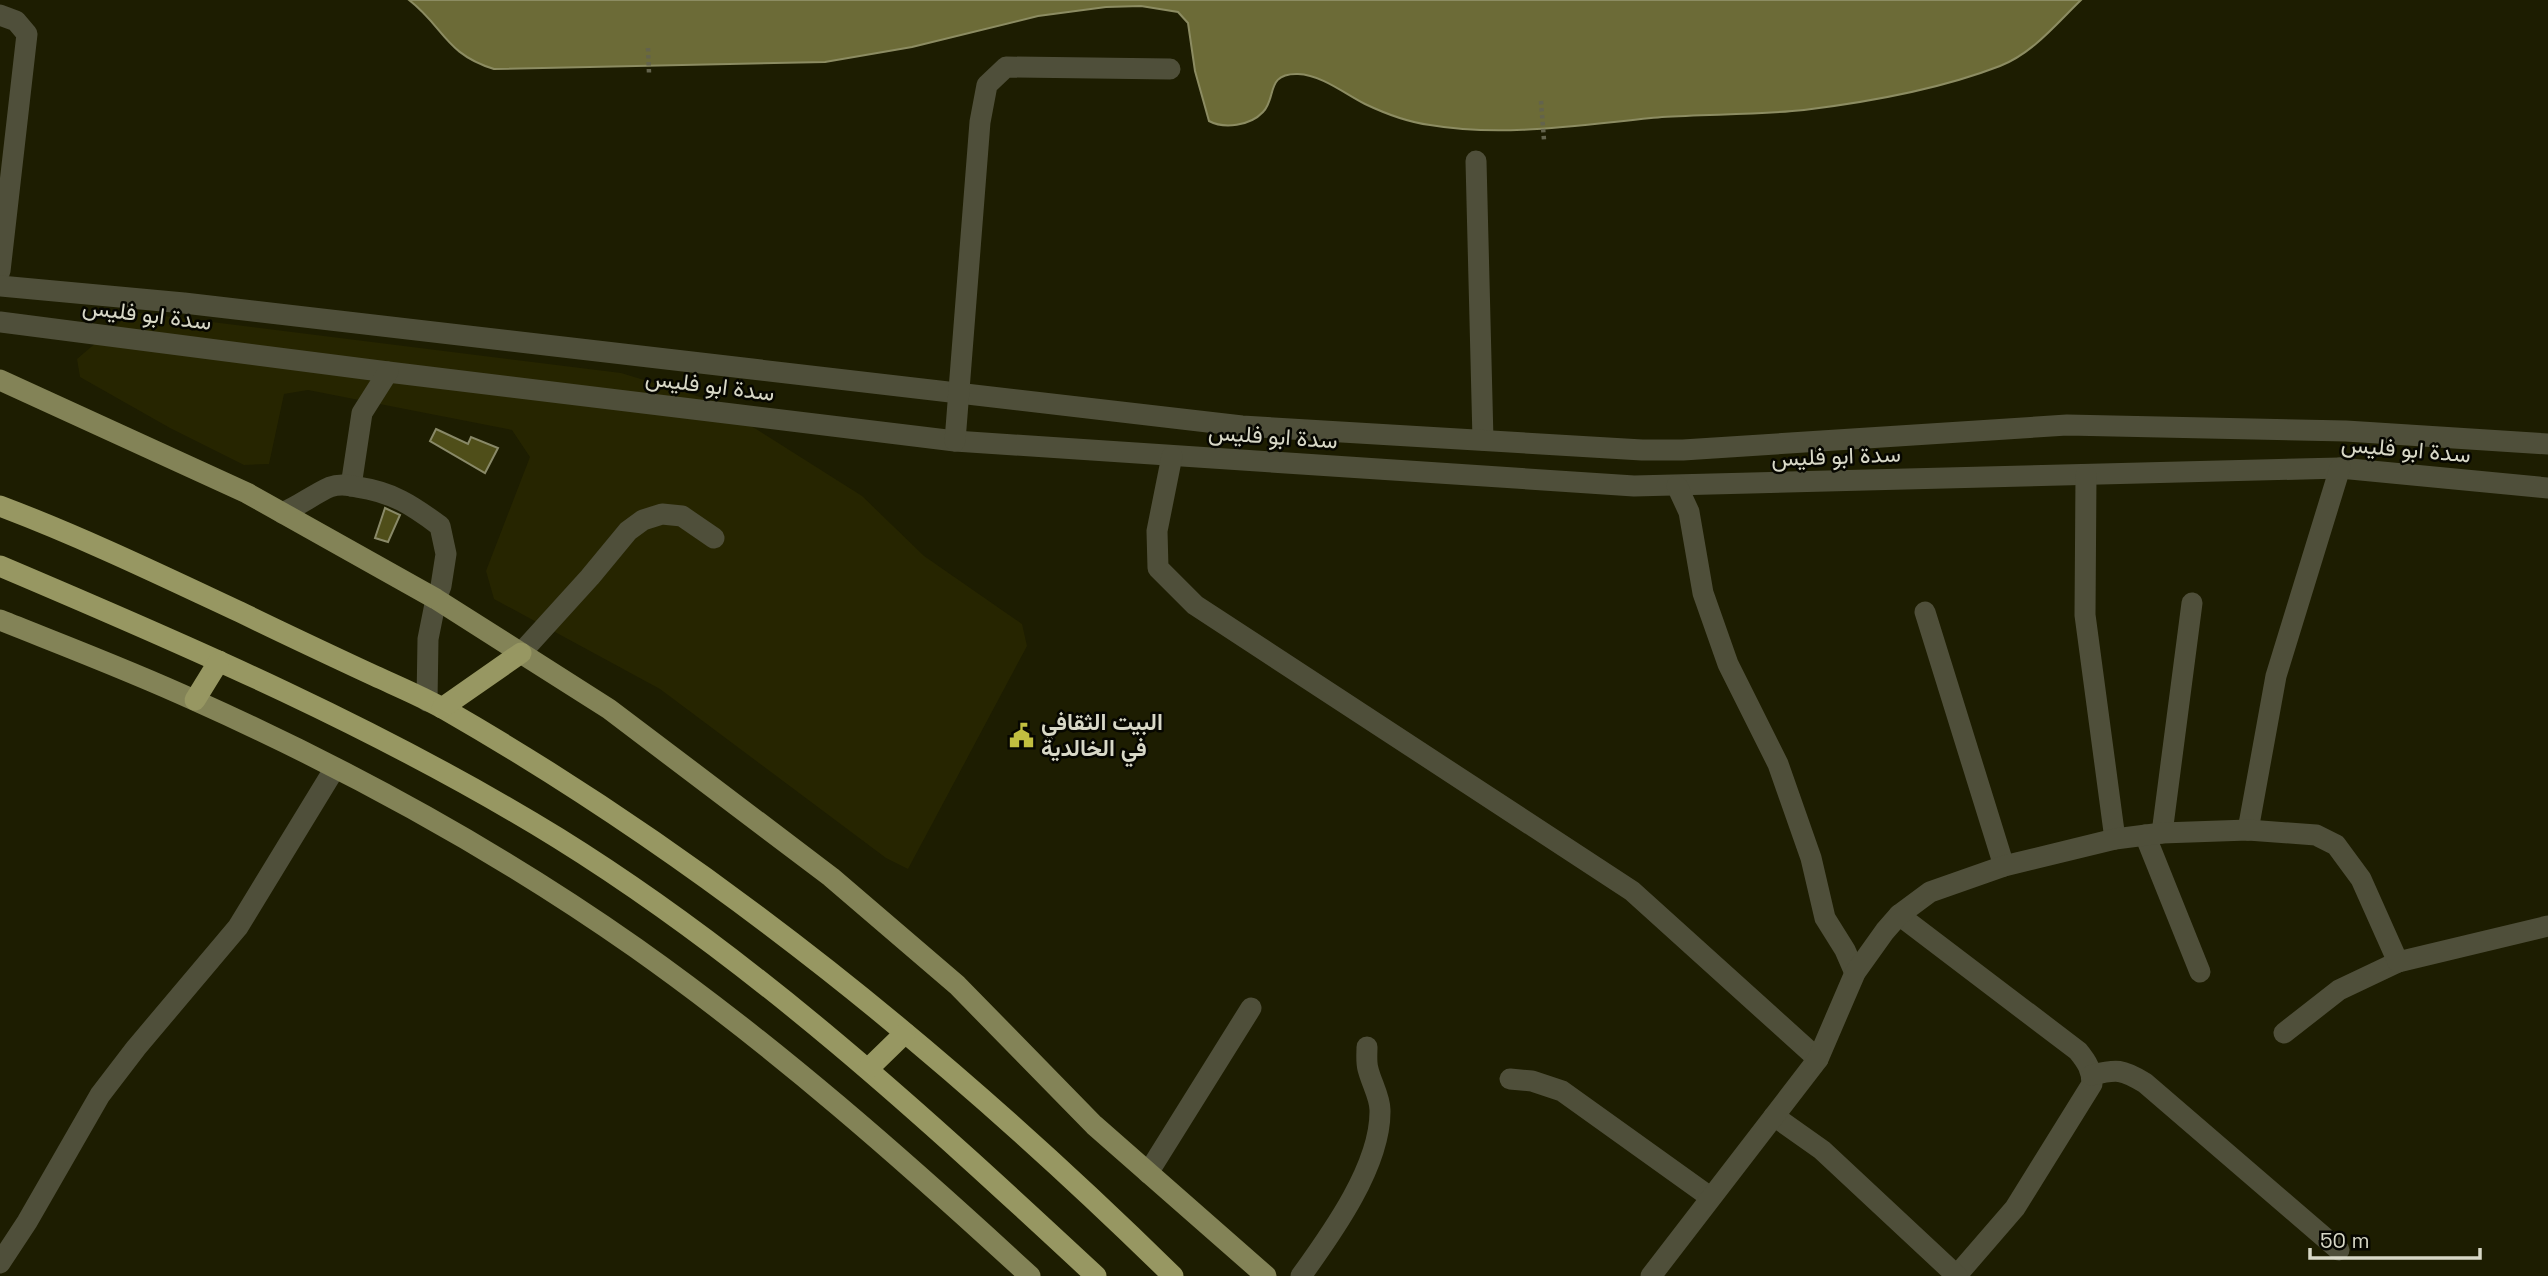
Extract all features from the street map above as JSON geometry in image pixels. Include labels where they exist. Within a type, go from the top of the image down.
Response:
[{"type":"highway","points":[[0,506],[60,528],[434,704],[601,806],[726,891],[817,960],[1010,1124],[1173,1276]]},
{"type":"highway","points":[[0,566],[116,614],[336,715],[416,756],[560,839],[667,911],[759,979],[868,1069],[1097,1276]]},
{"type":"highway","points":[[434,704],[521,653]]},
{"type":"highway","points":[[195,700],[219,661]]},
{"type":"highway","points":[[868,1069],[905,1033]]},
{"type":"main road","points":[[0,380],[247,493],[436,598],[609,709],[831,877],[957,985],[1094,1125],[1266,1276]]},
{"type":"main road","points":[[0,620],[195,700],[335,768],[420,813],[529,877],[634,947],[736,1021],[834,1100],[1030,1276]]},
{"type":"street","points":[[0,15],[16,21],[27,34],[0,271]]},
{"type":"street","points":[[955,441],[980,122],[987,85],[1006,67],[1170,69]]},
{"type":"street","points":[[1476,161],[1483,440]]},
{"type":"street","name":"سدة ابو فليس","points":[[0,286],[184,303],[1242,426],[1642,450],[1683,450],[2067,425],[2346,430],[2548,444]]},
{"type":"street","name":"سدة ابو فليس","points":[[0,322],[955,441],[1172,456],[1634,486],[2340,468],[2548,488]]},
{"type":"street","points":[[351,486],[362,413],[388,372]]},
{"type":"street","points":[[1172,456],[1157,530],[1158,568],[1195,605],[1632,891],[1818,1059]]},
{"type":"street","points":[[2248,830],[2276,676],[2340,468]]},
{"type":"street","points":[[2086,475],[2085,615],[2115,839]]},
{"type":"street","points":[[282,513],[333,485],[351,486],[382,491],[411,505],[440,526],[446,554],[428,639],[434,704]]},
{"type":"street","points":[[1677,486],[1689,512],[1703,593],[1728,664],[1777,764],[1811,858],[1825,918],[1845,950],[1855,973]]},
{"type":"street","points":[[521,653],[590,578],[628,530],[643,520],[662,514],[682,516],[714,538]]},
{"type":"street","points":[[2192,603],[2154,834],[2200,972]]},
{"type":"street","points":[[1925,612],[2004,866]]},
{"type":"street","points":[[0,1263],[27,1223],[100,1096],[136,1048],[238,927],[335,768]]},
{"type":"street","points":[[1651,1276],[1818,1059],[1855,973],[1899,915],[1930,892],[2004,866],[2115,839],[2154,834],[2248,830],[2316,835],[2336,845],[2361,879],[2398,962]]},
{"type":"street","points":[[1774,1116],[1822,1150],[1957,1276],[2015,1208],[2092,1084],[2088,1063],[2078,1051],[1899,915]]},
{"type":"street","points":[[2284,1033],[2339,990],[2398,962],[2548,926]]},
{"type":"street","points":[[1148,1172],[1251,1008]]},
{"type":"street","points":[[1301,1276],[1332,1233],[1359,1183],[1375,1142],[1380,1109],[1367,1065],[1367,1047]]},
{"type":"street","points":[[2092,1075],[2115,1070],[2127,1072],[2145,1083],[2339,1250]]},
{"type":"street","points":[[1510,1079],[1532,1081],[1563,1091],[1710,1197]]},
{"type":"path","points":[[648,48],[649,73]]},
{"type":"path","points":[[1541,100],[1544,140]]},
{"type":"shaded area","points":[[409,0],[2081,0],[2044,37],[2012,60],[1952,82],[1903,94],[1786,112],[1662,117],[1546,128],[1488,130],[1459,129],[1405,120],[1365,104],[1324,81],[1298,74],[1288,75],[1276,82],[1267,106],[1258,117],[1237,125],[1222,125],[1209,121],[1195,71],[1188,23],[1178,12],[1141,6],[1106,7],[1038,16],[912,47],[825,62],[494,69],[465,56],[455,48]]},
{"type":"shaded area","points":[[132,312],[621,373],[710,400],[862,496],[924,556],[1022,624],[1027,646],[908,869],[886,858],[660,689],[494,599],[486,571],[530,457],[512,430],[308,390],[284,394],[269,464],[244,465],[170,428],[80,377],[77,359]]},
{"type":"building","points":[[436,429],[468,444],[471,437],[498,448],[485,473],[430,441]]},
{"type":"building","points":[[385,508],[400,515],[388,542],[375,538]]},
{"type":"place","name":"البيت الثقافي في الخالدية","points":[[1021,735]]}]
